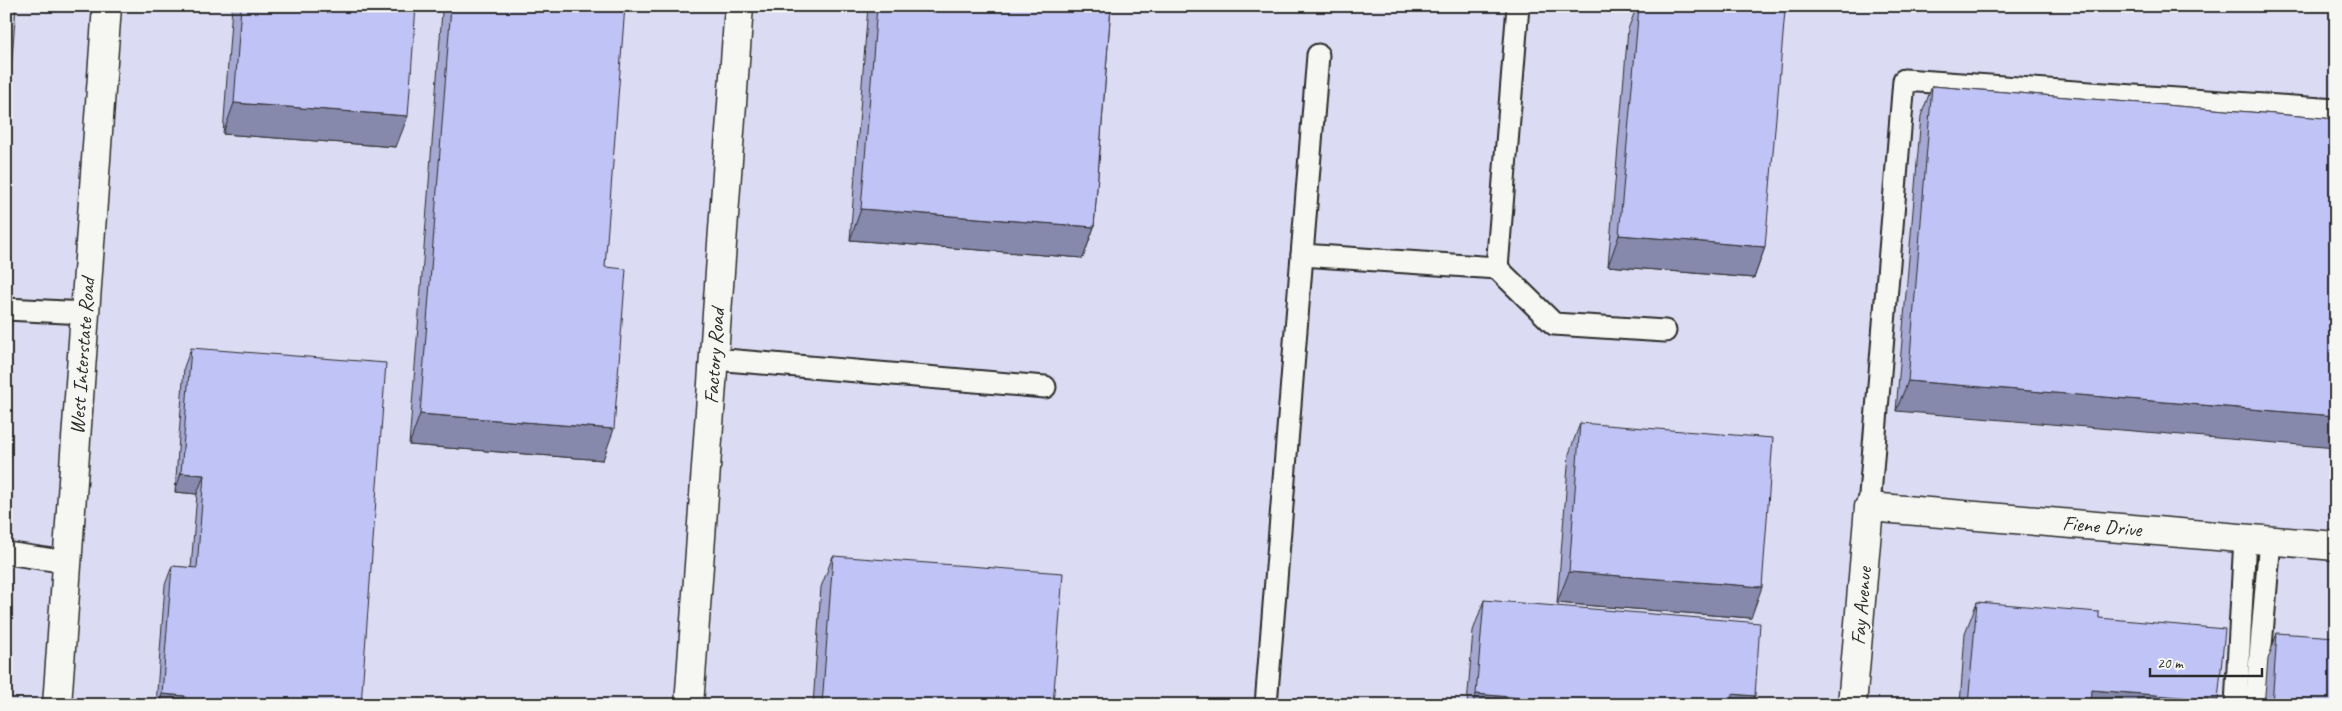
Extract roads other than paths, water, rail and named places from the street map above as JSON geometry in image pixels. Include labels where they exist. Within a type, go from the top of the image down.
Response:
[{"type":"street","name":"West Interstate Road","points":[[57,705],[107,6]]},
{"type":"street","name":"Factory Road","points":[[689,705],[740,6]]},
{"type":"street","name":"Fiene Drive","points":[[1869,506],[2336,546]]},
{"type":"street","name":"Fay Avenue","points":[[1852,705],[1869,506]]},
{"type":"lane","points":[[1497,268],[1518,6]]},
{"type":"lane","points":[[1266,705],[1318,55]]},
{"type":"lane","points":[[1869,506],[1904,80],[2336,110]]},
{"type":"lane","points":[[1302,254],[1497,268],[1554,324],[1666,331]]},
{"type":"lane","points":[[6,309],[85,313]]},
{"type":"lane","points":[[714,359],[1045,387]]},
{"type":"lane","points":[[2236,705],[2258,539]]},
{"type":"lane","points":[[2256,705],[2258,539]]},
{"type":"lane","points":[[6,553],[67,562]]}]
